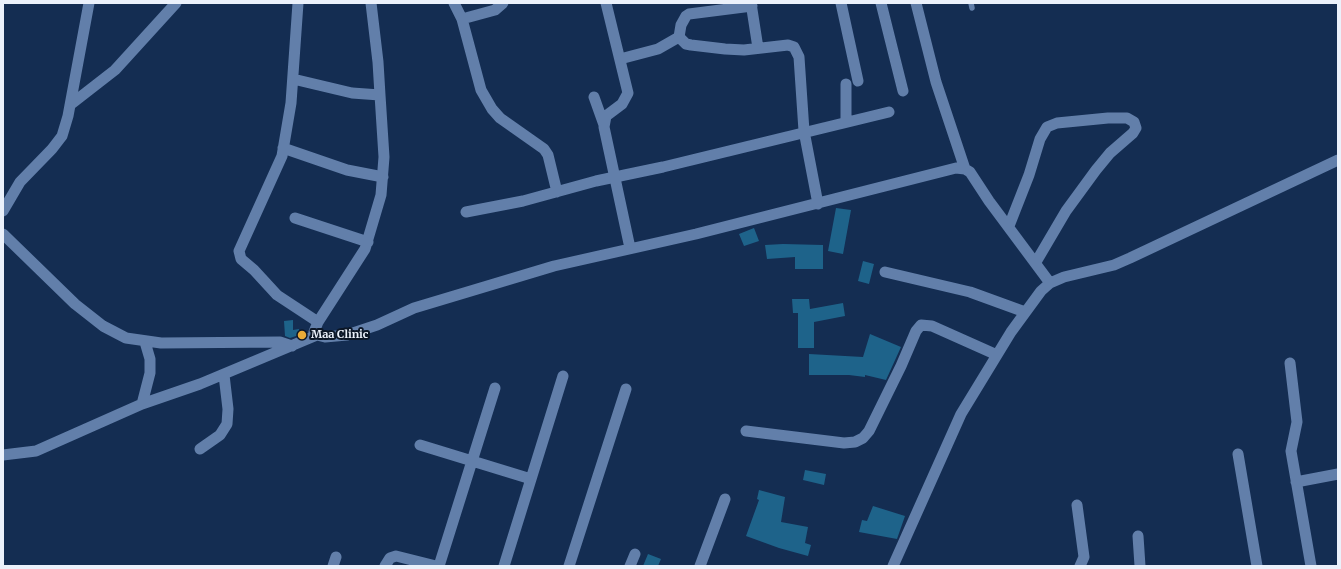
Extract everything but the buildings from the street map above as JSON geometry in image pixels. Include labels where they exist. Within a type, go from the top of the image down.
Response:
[{"type":"street","points":[[3,211],[20,182],[59,142],[65,128],[89,3]]},
{"type":"street","points":[[70,105],[115,70],[176,3]]},
{"type":"street","points":[[298,3],[293,79],[284,148],[269,187],[240,247],[240,255],[241,259],[254,270],[282,299],[318,322]]},
{"type":"street","points":[[317,335],[314,332],[318,322],[352,271],[368,242],[381,195],[384,177],[378,62],[371,3]]},
{"type":"street","points":[[454,3],[462,19],[480,90],[500,118],[544,149],[548,154],[557,192]]},
{"type":"street","points":[[462,19],[495,10],[503,3]]},
{"type":"street","points":[[604,125],[606,116],[622,104],[628,93],[606,3]]},
{"type":"street","points":[[841,3],[858,81]]},
{"type":"street","points":[[881,3],[903,91]]},
{"type":"street","points":[[916,3],[936,82],[965,169]]},
{"type":"street","points":[[679,37],[681,25],[686,16],[689,14],[751,5],[758,48]]},
{"type":"street","points":[[620,59],[658,49],[679,37]]},
{"type":"street","points":[[679,37],[686,44],[691,45],[744,50],[791,45],[797,51],[799,57],[804,131],[818,204]]},
{"type":"street","points":[[293,79],[352,93],[380,95]]},
{"type":"street","points":[[846,84],[846,122]]},
{"type":"street","points":[[594,97],[604,125],[630,248]]},
{"type":"street","points":[[466,212],[523,201],[614,176],[678,163],[804,131],[888,112]]},
{"type":"street","points":[[1010,226],[1029,175],[1040,139],[1047,127],[1057,123],[1108,118],[1127,118],[1134,122],[1136,128],[1133,133],[1110,152],[1096,170],[1066,211],[1036,262]]},
{"type":"street","points":[[284,148],[347,170],[384,177]]},
{"type":"street","points":[[893,566],[948,440],[961,414],[997,355],[1025,312],[1041,291],[1050,283],[1125,261],[1338,160]]},
{"type":"street","points":[[3,455],[22,454],[36,451],[142,404],[224,375],[317,335],[340,336],[359,332],[414,308],[554,266],[818,204],[956,168],[965,169],[970,172],[989,201],[1010,226],[1050,283]]},
{"type":"street","points":[[295,218],[368,242]]},
{"type":"street","points":[[3,234],[51,282],[92,318],[118,335],[145,342],[280,342],[292,346]]},
{"type":"street","points":[[885,272],[970,292],[1025,312]]},
{"type":"street","points":[[746,431],[844,443],[855,442],[863,438],[869,431],[904,361],[916,331],[921,325],[932,326],[997,355]]},
{"type":"street","points":[[142,404],[150,373],[150,359],[145,342]]},
{"type":"street","points":[[1290,363],[1297,422],[1291,446],[1311,566]]},
{"type":"street","points":[[200,449],[220,435],[227,424],[228,409],[224,375]]},
{"type":"street","points":[[504,566],[563,376]]},
{"type":"street","points":[[439,566],[495,388]]},
{"type":"street","points":[[569,566],[626,389]]},
{"type":"street","points":[[420,445],[531,478]]},
{"type":"street","points":[[1238,454],[1257,566]]},
{"type":"street","points":[[1296,482],[1338,474]]},
{"type":"street","points":[[700,566],[725,500]]},
{"type":"street","points":[[1077,505],[1084,557],[1080,566]]},
{"type":"street","points":[[1138,536],[1140,566]]},
{"type":"street","points":[[630,566],[635,554]]},
{"type":"street","points":[[385,566],[390,558],[396,556],[436,566]]},
{"type":"place","name":"Maa Clinic","points":[[302,335]]}]
